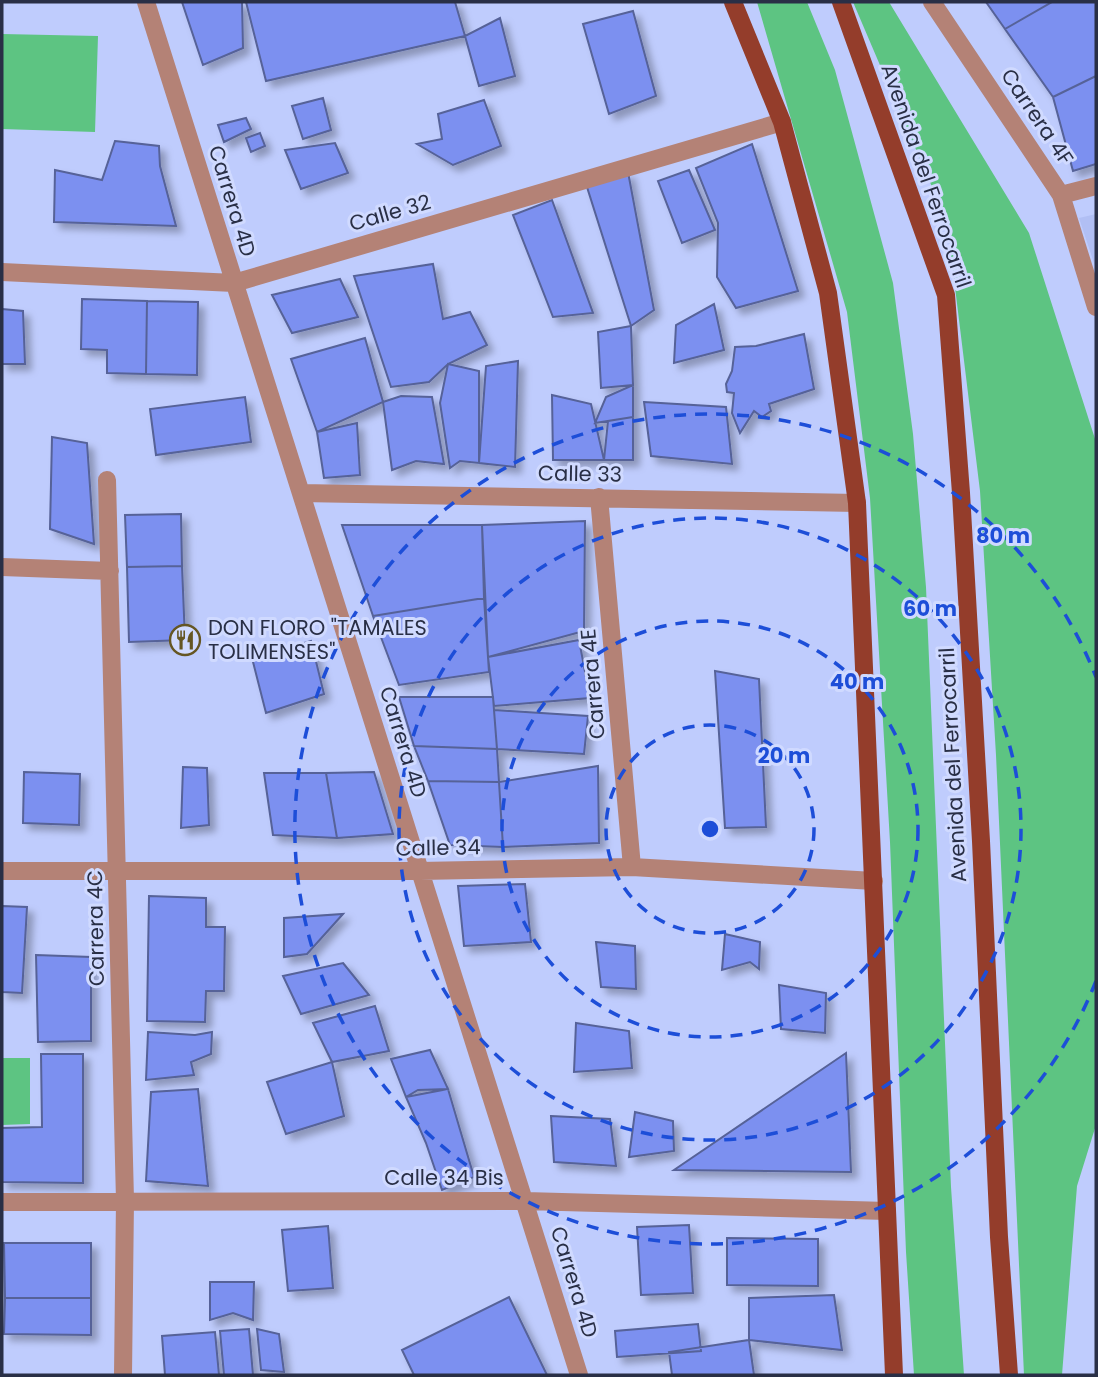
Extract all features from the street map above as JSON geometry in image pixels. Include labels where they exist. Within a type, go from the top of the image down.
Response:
[{"type":"main road","points":[[733,2],[782,122],[828,293],[857,503],[894,1375]]},
{"type":"main road","name":"Avenida del Ferrocarril","points":[[841,2],[946,295],[961,493],[981,841],[999,1237],[1009,1375]]},
{"type":"street","name":"Carrera 4D","points":[[146,2],[579,1375]]},
{"type":"street","name":"Carrera 4F","points":[[932,2],[1061,195],[1096,307]]},
{"type":"street","name":"Calle 32","points":[[2,272],[234,283],[782,122]]},
{"type":"street","points":[[1061,195],[1096,186]]},
{"type":"street","name":"Carrera 4C","points":[[107,480],[125,1200],[123,1375]]},
{"type":"street","name":"Calle 33","points":[[302,493],[857,503]]},
{"type":"street","name":"Carrera 4E","points":[[599,497],[632,867]]},
{"type":"street","points":[[2,567],[110,570]]},
{"type":"street","name":"Calle 34","points":[[2,871],[420,871],[632,867],[874,881]]},
{"type":"street","name":"Calle 34 Bis","points":[[2,1202],[525,1201],[887,1211]]},
{"type":"shaded area","points":[[1096,214],[1096,269],[1079,218]]},
{"type":"green space","points":[[757,2],[807,2],[835,70],[893,283],[913,434],[926,587],[951,1187],[964,1375],[914,1375],[906,1252],[890,842],[870,498],[847,312]]},
{"type":"green space","points":[[853,2],[889,2],[1029,233],[1096,442],[1096,1125],[1077,1186],[1062,1375],[1024,1375],[996,755],[980,491],[947,222]]},
{"type":"green space","points":[[2,34],[98,36],[95,132],[2,129]]},
{"type":"green space","points":[[2,1058],[30,1058],[30,1124],[2,1125]]},
{"type":"building","points":[[182,2],[242,2],[243,48],[203,65]]},
{"type":"building","points":[[246,2],[455,2],[465,36],[266,81]]},
{"type":"building","points":[[986,2],[1052,2],[1005,29]]},
{"type":"building","points":[[1052,2],[1096,2],[1096,76],[1053,97],[1005,29]]},
{"type":"building","points":[[633,11],[656,96],[609,114],[583,24]]},
{"type":"building","points":[[500,18],[515,76],[479,86],[465,36]]},
{"type":"building","points":[[1096,76],[1096,164],[1073,171],[1053,97]]},
{"type":"building","points":[[323,98],[331,130],[303,139],[292,106]]},
{"type":"building","points":[[484,100],[501,146],[453,165],[417,144],[442,139],[438,114]]},
{"type":"building","points":[[246,118],[251,129],[224,142],[218,125]]},
{"type":"building","points":[[260,133],[265,146],[251,152],[246,138]]},
{"type":"building","points":[[115,141],[159,146],[160,166],[176,226],[54,222],[55,170],[102,180]]},
{"type":"building","points":[[335,143],[348,173],[301,189],[285,150]]},
{"type":"building","points":[[752,144],[798,291],[736,308],[717,277],[718,223],[696,168]]},
{"type":"building","points":[[689,170],[715,230],[682,243],[658,181]]},
{"type":"building","points":[[628,172],[654,310],[631,326],[587,187]]},
{"type":"building","points":[[552,200],[593,313],[553,317],[513,215]]},
{"type":"building","points":[[433,264],[443,319],[470,312],[487,345],[448,364],[429,382],[391,387],[354,276]]},
{"type":"building","points":[[340,279],[358,317],[292,333],[272,295]]},
{"type":"building","points":[[82,299],[147,301],[146,374],[107,373],[107,350],[81,349]]},
{"type":"building","points":[[147,301],[198,302],[197,375],[146,374]]},
{"type":"building","points":[[714,304],[724,350],[674,363],[676,325]]},
{"type":"building","points":[[2,309],[23,311],[25,364],[2,364]]},
{"type":"building","points":[[631,326],[633,385],[601,388],[598,332]]},
{"type":"building","points":[[804,334],[814,389],[769,404],[771,411],[762,417],[754,411],[740,433],[732,413],[734,393],[727,392],[726,384],[732,371],[735,347],[756,346]]},
{"type":"building","points":[[365,338],[383,402],[317,432],[291,359]]},
{"type":"building","points":[[518,361],[515,467],[479,463],[486,366]]},
{"type":"building","points":[[448,364],[479,371],[479,463],[460,461],[450,468],[440,403]]},
{"type":"building","points":[[633,385],[633,417],[595,423],[606,397]]},
{"type":"building","points":[[552,395],[591,404],[604,460],[553,460]]},
{"type":"building","points":[[401,396],[432,397],[444,464],[416,461],[392,470],[383,402]]},
{"type":"building","points":[[245,397],[251,442],[156,455],[150,409]]},
{"type":"building","points":[[644,402],[726,407],[732,464],[651,456]]},
{"type":"building","points":[[633,417],[633,460],[604,460],[608,421]]},
{"type":"building","points":[[357,423],[360,475],[324,478],[317,432]]},
{"type":"building","points":[[52,437],[87,443],[94,544],[50,529]]},
{"type":"building","points":[[181,514],[182,566],[127,567],[125,515]]},
{"type":"building","points":[[585,521],[584,631],[488,657],[482,525]]},
{"type":"building","points":[[342,525],[482,525],[484,598],[373,616]]},
{"type":"building","points":[[182,566],[185,640],[129,642],[127,567]]},
{"type":"building","points":[[484,598],[489,672],[399,685],[373,616]]},
{"type":"building","points":[[579,640],[590,698],[494,706],[488,657]]},
{"type":"building","points":[[311,641],[324,694],[266,713],[252,658]]},
{"type":"building","points":[[715,671],[759,679],[766,827],[725,828]]},
{"type":"building","points":[[399,697],[493,697],[497,749],[414,746]]},
{"type":"building","points":[[494,710],[588,716],[584,754],[497,749]]},
{"type":"building","points":[[414,746],[497,749],[499,782],[428,781]]},
{"type":"building","points":[[598,766],[599,843],[503,847],[499,782]]},
{"type":"building","points":[[183,767],[207,768],[209,825],[181,828]]},
{"type":"building","points":[[24,772],[80,774],[79,825],[23,823]]},
{"type":"building","points":[[374,772],[393,834],[337,838],[326,773]]},
{"type":"building","points":[[264,773],[326,773],[337,838],[273,835]]},
{"type":"building","points":[[428,781],[499,782],[503,847],[450,845]]},
{"type":"building","points":[[525,884],[531,942],[464,946],[458,886]]},
{"type":"building","points":[[149,896],[206,898],[206,927],[225,927],[224,991],[206,991],[205,1022],[147,1021]]},
{"type":"building","points":[[2,906],[27,907],[22,993],[2,992]]},
{"type":"building","points":[[343,914],[307,954],[284,957],[284,918]]},
{"type":"building","points":[[725,934],[760,942],[759,969],[750,962],[722,970]]},
{"type":"building","points":[[596,942],[635,946],[636,989],[601,987]]},
{"type":"building","points":[[36,955],[91,957],[91,1041],[38,1042]]},
{"type":"building","points":[[343,963],[369,995],[301,1014],[283,976]]},
{"type":"building","points":[[779,985],[826,993],[825,1033],[781,1029]]},
{"type":"building","points":[[375,1006],[389,1051],[332,1062],[313,1023]]},
{"type":"building","points":[[576,1023],[629,1031],[632,1068],[574,1072]]},
{"type":"building","points":[[148,1032],[195,1035],[212,1032],[211,1054],[191,1062],[194,1075],[146,1080]]},
{"type":"building","points":[[430,1050],[448,1089],[418,1090],[406,1097],[391,1059]]},
{"type":"building","points":[[846,1053],[851,1172],[674,1170]]},
{"type":"building","points":[[41,1054],[83,1054],[83,1183],[2,1182],[2,1128],[42,1127]]},
{"type":"building","points":[[332,1062],[344,1116],[286,1134],[267,1082]]},
{"type":"building","points":[[198,1089],[208,1186],[146,1181],[151,1092]]},
{"type":"building","points":[[448,1089],[474,1177],[442,1190],[406,1097]]},
{"type":"building","points":[[635,1112],[673,1121],[674,1151],[629,1157]]},
{"type":"building","points":[[551,1116],[610,1119],[616,1166],[554,1162]]},
{"type":"building","points":[[689,1225],[693,1293],[641,1295],[637,1227]]},
{"type":"building","points":[[328,1226],[333,1288],[288,1291],[282,1230]]},
{"type":"building","points":[[727,1238],[818,1239],[818,1286],[727,1285]]},
{"type":"building","points":[[4,1243],[91,1243],[91,1298],[5,1298]]},
{"type":"building","points":[[210,1282],[254,1282],[253,1320],[233,1313],[210,1320]]},
{"type":"building","points":[[834,1295],[842,1350],[749,1340],[749,1298]]},
{"type":"building","points":[[509,1297],[547,1375],[414,1375],[402,1350]]},
{"type":"building","points":[[5,1298],[91,1298],[91,1335],[4,1334]]},
{"type":"building","points":[[698,1324],[701,1351],[617,1357],[615,1331]]},
{"type":"building","points":[[249,1329],[253,1375],[224,1375],[220,1331]]},
{"type":"building","points":[[257,1329],[279,1334],[284,1372],[261,1370]]},
{"type":"building","points":[[215,1332],[219,1375],[165,1375],[162,1336]]},
{"type":"building","points":[[749,1340],[754,1375],[672,1375],[669,1352]]},
{"type":"place","name":"DON FLORO \"TAMALES TOLIMENSES\"","points":[[185,640]]}]
